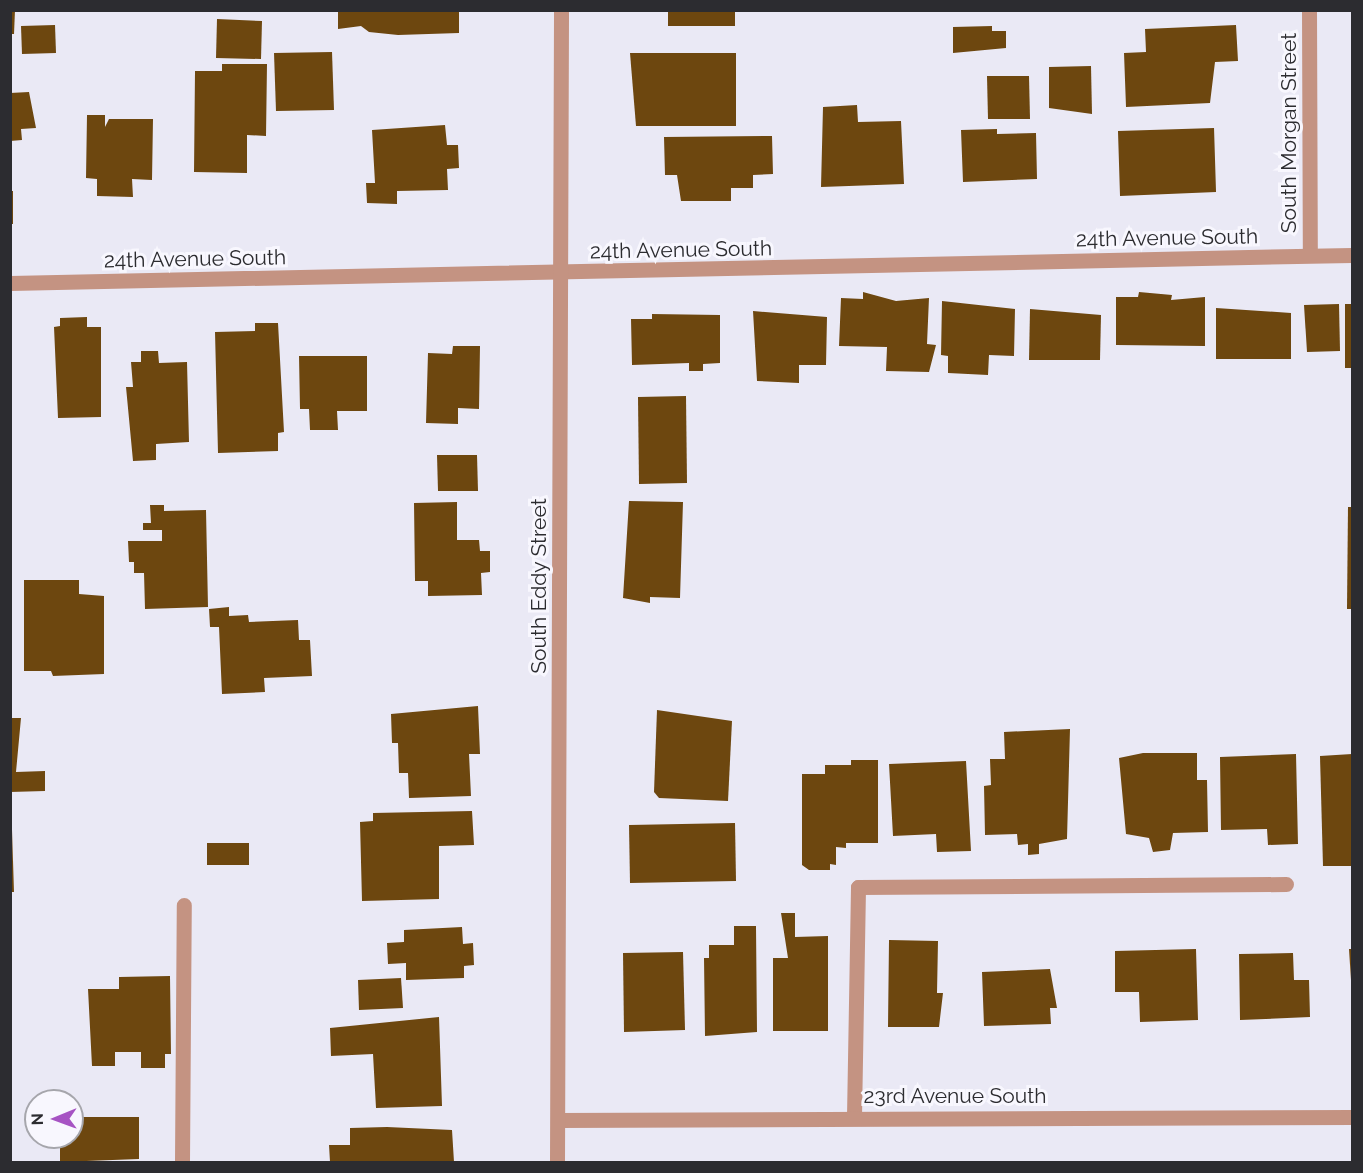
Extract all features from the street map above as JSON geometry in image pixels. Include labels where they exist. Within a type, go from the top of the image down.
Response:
[{"type":"street","name":"South Eddy Street","points":[[558,1162],[561,10]]},
{"type":"street","name":"South Morgan Street","points":[[1309,10],[1310,255]]},
{"type":"street","name":"24th Avenue South","points":[[10,283],[1353,255]]},
{"type":"street","points":[[854,1117],[858,887],[1286,884]]},
{"type":"street","points":[[182,1162],[184,905]]},
{"type":"street","name":"23rd Avenue South","points":[[558,1120],[854,1117],[1353,1117]]},
{"type":"building","points":[[10,10],[15,10],[14,34],[10,34]]},
{"type":"building","points":[[338,10],[459,10],[459,33],[398,35],[369,32],[361,26],[338,29]]},
{"type":"building","points":[[668,10],[735,10],[735,26],[668,26]]},
{"type":"building","points":[[217,19],[262,21],[261,59],[216,58]]},
{"type":"building","points":[[55,25],[56,53],[22,54],[21,26]]},
{"type":"building","points":[[1236,25],[1238,61],[1215,62],[1210,103],[1126,107],[1124,53],[1146,52],[1145,29]]},
{"type":"building","points":[[992,26],[992,31],[1006,31],[1006,48],[953,53],[953,27]]},
{"type":"building","points":[[332,52],[334,110],[276,111],[274,53]]},
{"type":"building","points":[[630,53],[736,53],[736,126],[636,126]]},
{"type":"building","points":[[222,64],[267,64],[266,136],[247,135],[247,173],[194,172],[195,71],[222,71]]},
{"type":"building","points":[[1091,66],[1092,114],[1049,108],[1049,67]]},
{"type":"building","points":[[987,76],[1029,76],[1030,119],[988,119]]},
{"type":"building","points":[[29,92],[36,128],[21,129],[22,140],[10,141],[10,93]]},
{"type":"building","points":[[857,105],[858,122],[901,121],[904,184],[821,187],[823,107]]},
{"type":"building","points":[[87,115],[105,115],[105,127],[109,119],[153,119],[152,180],[132,179],[133,197],[97,196],[97,179],[86,178]]},
{"type":"building","points":[[445,125],[447,145],[458,145],[459,168],[447,169],[448,190],[397,191],[397,204],[367,203],[366,183],[375,183],[372,130]]},
{"type":"building","points":[[1214,128],[1216,192],[1120,196],[1118,131]]},
{"type":"building","points":[[997,129],[997,134],[1036,133],[1037,179],[963,182],[961,130]]},
{"type":"building","points":[[772,136],[773,174],[753,175],[753,188],[731,188],[731,201],[681,201],[677,175],[665,175],[664,137]]},
{"type":"building","points":[[10,191],[13,191],[13,224],[10,224]]},
{"type":"building","points":[[863,292],[896,301],[929,298],[927,344],[936,345],[929,372],[886,371],[887,347],[839,346],[841,298],[863,299]]},
{"type":"building","points":[[1139,292],[1172,295],[1171,300],[1205,297],[1205,346],[1116,345],[1116,297],[1138,297]]},
{"type":"building","points":[[942,301],[1015,309],[1014,356],[989,355],[988,375],[948,373],[948,356],[941,355]]},
{"type":"building","points":[[1339,304],[1340,351],[1307,352],[1304,305]]},
{"type":"building","points":[[1345,304],[1352,304],[1352,368],[1345,368]]},
{"type":"building","points":[[1216,308],[1291,313],[1291,359],[1216,359]]},
{"type":"building","points":[[1030,309],[1101,315],[1100,360],[1029,360]]},
{"type":"building","points":[[753,311],[827,317],[826,365],[799,365],[799,383],[757,381]]},
{"type":"building","points":[[652,314],[720,315],[720,363],[703,364],[703,371],[689,371],[689,363],[632,365],[631,319],[652,319]]},
{"type":"building","points":[[87,317],[87,327],[101,327],[101,417],[58,418],[54,327],[60,326],[60,318]]},
{"type":"building","points":[[255,323],[278,323],[284,432],[278,433],[278,451],[218,453],[215,332],[255,331]]},
{"type":"building","points":[[453,346],[480,346],[479,409],[458,408],[458,424],[426,423],[428,353],[452,354]]},
{"type":"building","points":[[141,351],[158,351],[159,363],[187,362],[189,442],[156,444],[156,460],[133,461],[126,387],[133,387],[131,362],[141,362]]},
{"type":"building","points":[[299,356],[367,356],[367,411],[337,411],[338,430],[310,430],[309,409],[300,409]]},
{"type":"building","points":[[686,396],[687,483],[639,484],[638,397]]},
{"type":"building","points":[[437,455],[477,455],[478,491],[438,491]]},
{"type":"building","points":[[629,501],[683,502],[680,598],[650,597],[650,603],[623,598]]},
{"type":"building","points":[[457,502],[457,540],[479,540],[480,551],[490,551],[490,572],[481,573],[482,595],[428,596],[428,581],[415,581],[414,503]]},
{"type":"building","points":[[150,505],[164,505],[164,511],[206,510],[208,607],[145,609],[144,573],[134,573],[134,562],[129,562],[128,541],[162,541],[162,530],[143,530],[143,523],[151,523]]},
{"type":"building","points":[[1348,507],[1352,507],[1352,609],[1347,609]]},
{"type":"building","points":[[24,580],[79,580],[79,594],[104,596],[104,674],[53,676],[51,671],[24,671]]},
{"type":"building","points":[[229,607],[229,616],[248,615],[249,622],[298,620],[299,640],[310,640],[312,676],[264,678],[265,692],[222,694],[219,627],[210,627],[209,609]]},
{"type":"building","points":[[478,706],[480,754],[469,754],[471,796],[409,798],[408,773],[399,773],[398,743],[392,743],[391,714]]},
{"type":"building","points":[[657,710],[732,721],[728,801],[659,798],[654,792]]},
{"type":"building","points":[[10,718],[21,718],[16,772],[45,771],[45,791],[10,792]]},
{"type":"building","points":[[1070,729],[1067,839],[1039,844],[1039,854],[1028,855],[1028,844],[1018,845],[1017,834],[985,835],[984,786],[991,785],[990,759],[1005,759],[1004,732]]},
{"type":"building","points":[[1143,753],[1197,753],[1197,780],[1207,780],[1208,832],[1173,833],[1170,850],[1153,852],[1149,838],[1126,834],[1119,758]]},
{"type":"building","points":[[1296,754],[1298,844],[1268,845],[1267,829],[1221,830],[1220,757]]},
{"type":"building","points":[[1352,754],[1352,866],[1323,866],[1320,756]]},
{"type":"building","points":[[851,760],[878,760],[878,843],[846,843],[846,848],[836,847],[836,865],[830,864],[830,870],[809,870],[802,865],[802,774],[825,774],[825,765],[851,765]]},
{"type":"building","points":[[966,761],[971,851],[937,852],[936,834],[893,836],[889,764]]},
{"type":"building","points":[[472,811],[474,845],[439,846],[439,899],[362,901],[360,822],[373,821],[373,813]]},
{"type":"building","points":[[735,823],[736,881],[630,883],[629,825]]},
{"type":"building","points":[[10,830],[12,830],[14,892],[10,892]]},
{"type":"building","points":[[207,843],[249,843],[249,865],[207,865]]},
{"type":"building","points":[[781,913],[795,913],[795,937],[828,936],[828,1031],[773,1031],[773,958],[788,958]]},
{"type":"building","points":[[734,926],[756,926],[757,1032],[705,1036],[704,958],[709,958],[709,945],[734,945]]},
{"type":"building","points":[[462,927],[463,944],[473,943],[474,965],[464,966],[464,978],[406,980],[406,963],[388,964],[387,943],[404,942],[404,930]]},
{"type":"building","points":[[889,940],[938,941],[937,993],[943,993],[939,1027],[888,1027]]},
{"type":"building","points":[[1196,949],[1198,1020],[1140,1022],[1139,992],[1115,992],[1115,951]]},
{"type":"building","points":[[1349,949],[1352,949],[1352,980],[1351,980]]},
{"type":"building","points":[[683,952],[685,1030],[624,1032],[623,953]]},
{"type":"building","points":[[1293,953],[1294,980],[1309,980],[1310,1017],[1240,1020],[1239,954]]},
{"type":"building","points":[[1050,969],[1057,1008],[1050,1008],[1051,1024],[984,1026],[982,972]]},
{"type":"building","points":[[170,976],[171,1054],[165,1054],[165,1068],[141,1068],[141,1052],[115,1052],[115,1066],[92,1066],[88,989],[119,989],[119,977]]},
{"type":"building","points":[[401,978],[403,1008],[359,1010],[358,980]]},
{"type":"building","points":[[439,1017],[442,1106],[376,1108],[373,1054],[331,1056],[330,1028]]},
{"type":"building","points":[[84,1117],[139,1117],[139,1159],[60,1162],[60,1149],[84,1149]]},
{"type":"building","points":[[350,1128],[452,1130],[454,1162],[330,1162],[329,1145],[350,1145]]}]
